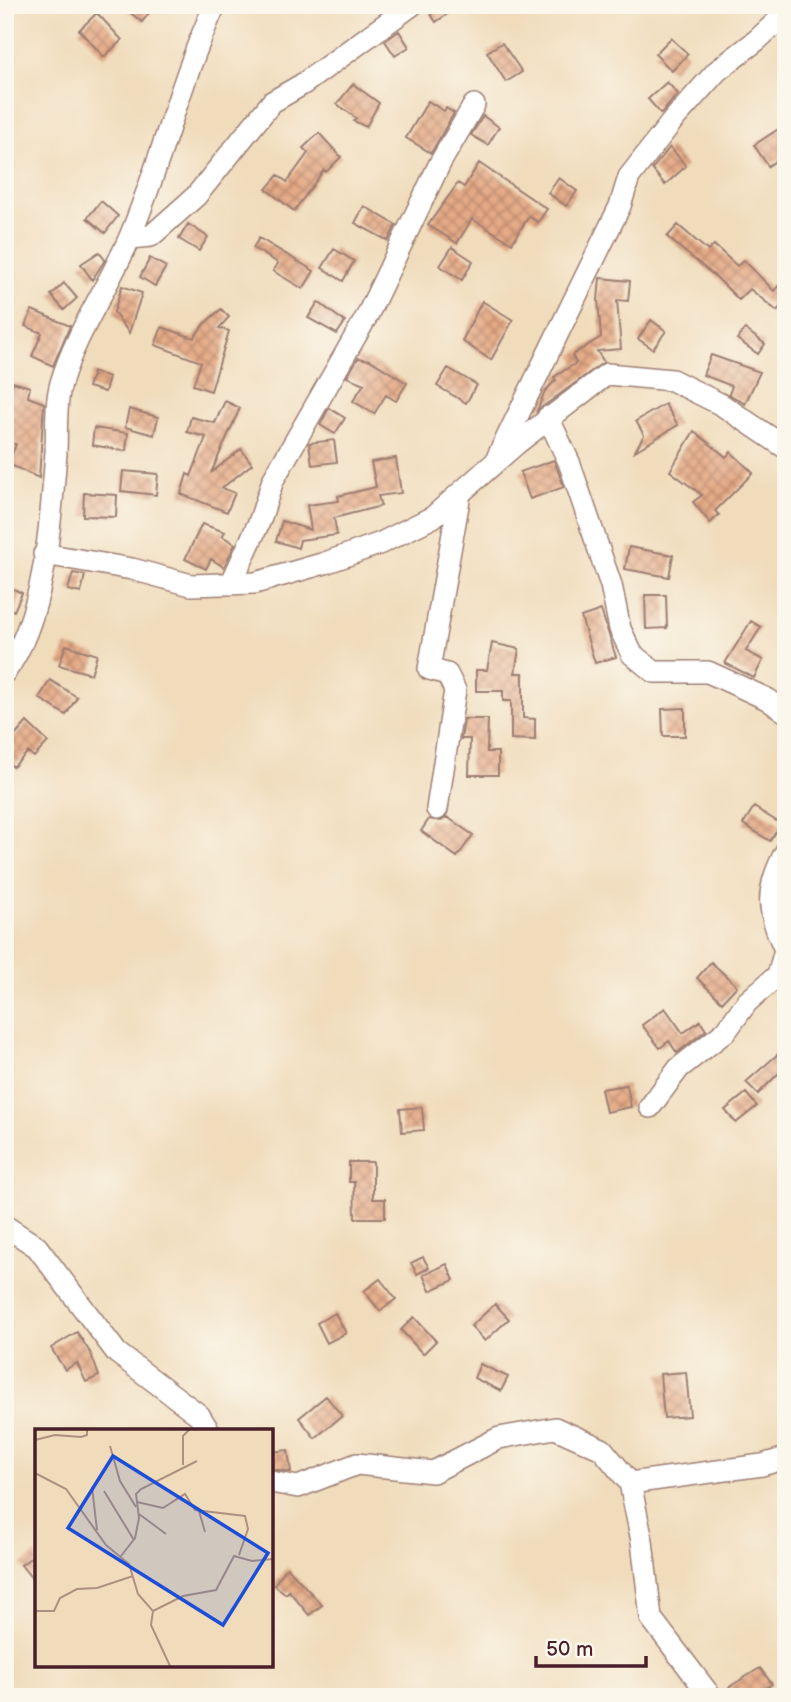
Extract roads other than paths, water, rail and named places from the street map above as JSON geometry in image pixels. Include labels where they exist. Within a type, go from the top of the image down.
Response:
[{"type":"street","points":[[5,672],[16,657],[39,590],[53,499],[60,385],[76,343],[130,238],[194,51],[215,5]]},
{"type":"street","points":[[130,238],[151,236],[196,196],[272,103],[303,84],[412,5]]},
{"type":"street","points":[[494,464],[620,206],[629,177],[717,71],[786,13]]},
{"type":"street","points":[[231,584],[256,530],[274,480],[367,316],[440,163],[474,105]]},
{"type":"street","points":[[44,554],[132,569],[191,585],[231,584],[255,583],[381,543],[432,517],[548,417],[607,374],[672,380],[722,405],[786,448]]},
{"type":"street","points":[[548,417],[569,463],[611,585],[620,629],[632,654],[654,672],[708,672],[766,699],[786,712]]},
{"type":"street","points":[[437,809],[455,690],[447,674],[429,669],[460,494]]},
{"type":"street","points":[[650,1107],[679,1068],[726,1031],[747,1002],[778,975],[785,950],[770,912],[771,879],[786,851]]},
{"type":"street","points":[[5,1226],[37,1247],[117,1353],[199,1415],[208,1429]]},
{"type":"street","points":[[273,1482],[298,1487],[357,1464],[433,1472],[499,1438],[555,1428],[602,1449],[630,1483],[642,1541],[651,1618],[711,1697]]},
{"type":"street","points":[[630,1483],[762,1465],[786,1458]]}]
